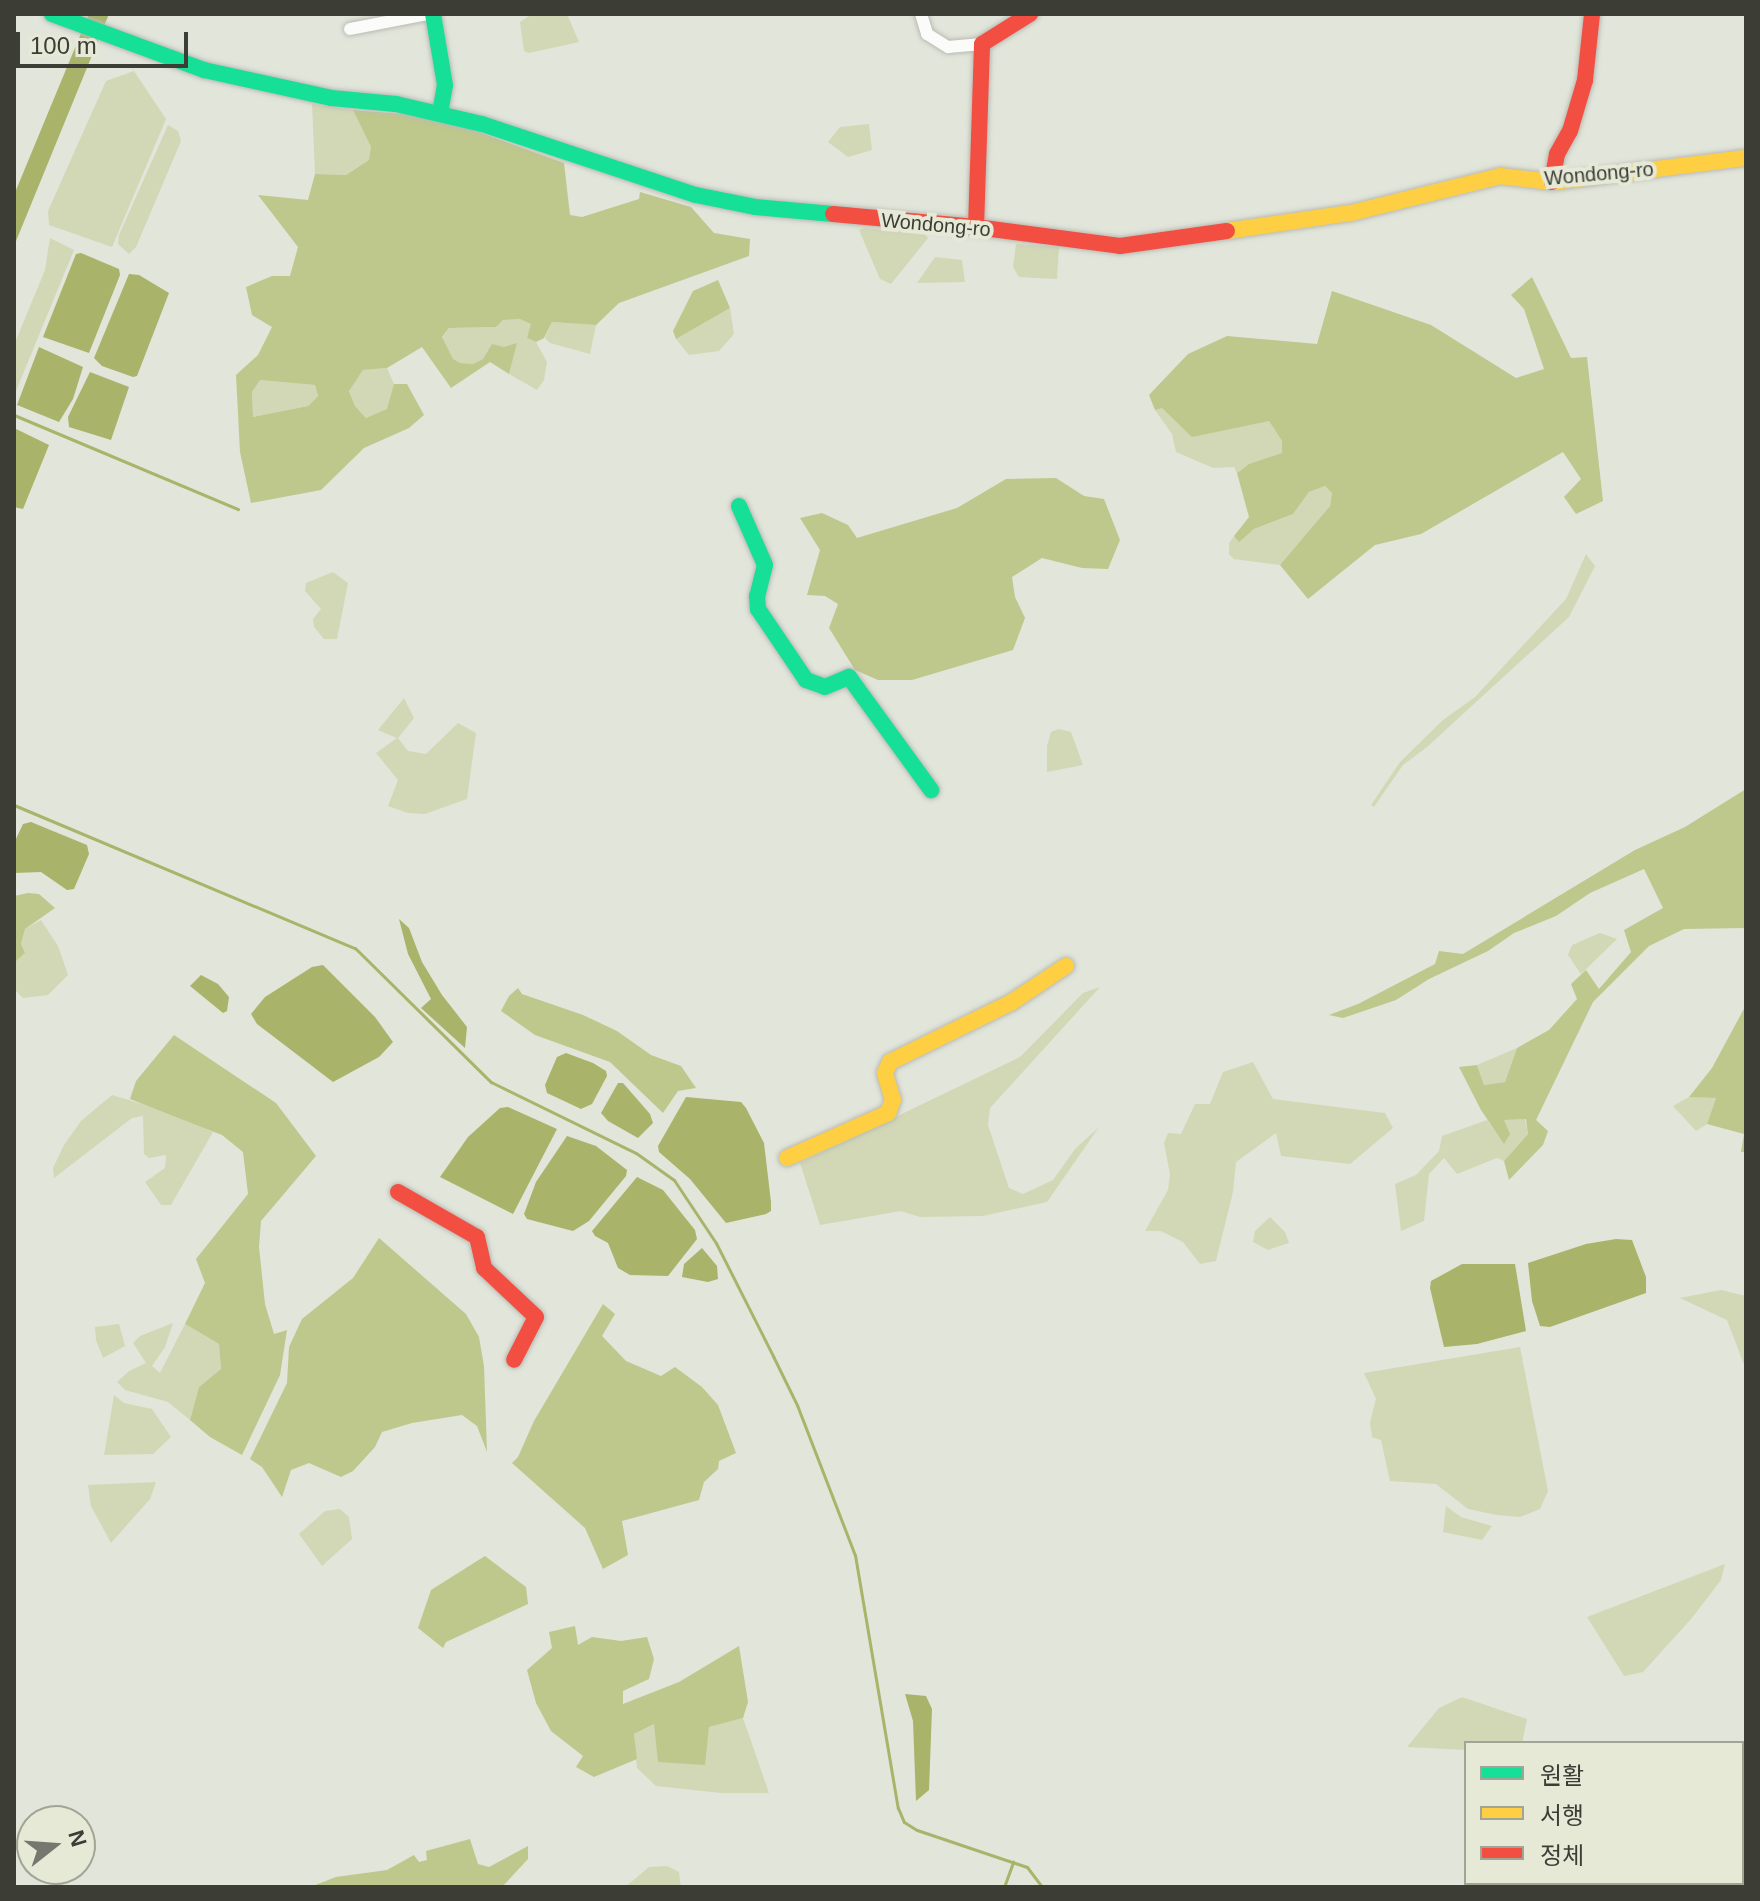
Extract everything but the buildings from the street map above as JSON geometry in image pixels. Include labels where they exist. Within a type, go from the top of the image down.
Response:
[{"type":"street","name":"Wondong-ro","points":[[52,14],[204,70],[331,98],[396,104],[482,124],[696,195],[755,207],[976,227],[1120,246],[1351,213],[1500,176],[1552,182],[1746,158]]},
{"type":"street","points":[[350,29],[431,14],[445,85],[440,114]]},
{"type":"street","points":[[921,14],[927,34],[948,47],[982,44],[1013,20],[1030,14]]},
{"type":"street","points":[[1552,182],[1557,154],[1570,131],[1585,80],[1592,14]]},
{"type":"street","points":[[976,227],[982,44]]},
{"type":"street","points":[[739,506],[765,565],[758,609],[806,680],[825,687],[849,677],[931,790]]},
{"type":"street","points":[[787,1158],[888,1113],[893,1100],[885,1073],[890,1062],[1012,1002],[1066,966]]},
{"type":"street","points":[[398,1192],[477,1237],[484,1268],[536,1317],[514,1360]]},
{"type":"shaded area","points":[[89,14],[109,14],[14,246],[14,195]]},
{"type":"shaded area","points":[[532,14],[567,14],[579,42],[529,53],[524,51],[520,22]]},
{"type":"shaded area","points":[[134,71],[166,119],[112,247],[49,225],[48,211],[106,81]]},
{"type":"shaded area","points":[[312,104],[353,110],[371,147],[369,160],[346,175],[315,174]]},
{"type":"shaded area","points":[[353,110],[403,114],[473,130],[564,163],[570,215],[582,217],[639,199],[640,192],[691,207],[714,233],[750,239],[749,256],[619,303],[596,325],[552,322],[544,338],[536,342],[527,338],[531,324],[520,319],[503,320],[496,327],[449,328],[442,337],[453,359],[460,363],[473,364],[483,359],[492,344],[504,347],[517,343],[509,374],[490,362],[451,388],[422,347],[387,368],[363,370],[349,391],[355,406],[366,418],[387,409],[394,384],[407,384],[424,415],[409,428],[364,448],[321,490],[251,503],[240,452],[236,375],[258,355],[272,327],[252,315],[246,287],[272,276],[290,276],[298,247],[258,195],[308,200],[315,174],[346,175],[369,160],[371,147]],"holes":[[[260,380],[315,385],[318,396],[308,406],[253,417],[252,392]]]},
{"type":"shaded area","points":[[869,124],[872,150],[848,157],[828,142],[840,127]]},
{"type":"shaded area","points":[[168,125],[178,131],[181,141],[136,247],[129,254],[118,244],[119,235]]},
{"type":"shaded area","points":[[859,230],[924,234],[928,238],[891,284],[880,279]]},
{"type":"shaded area","points":[[50,238],[74,250],[14,396],[14,345],[45,270]]},
{"type":"shaded area","points":[[1016,244],[1059,247],[1057,279],[1019,277],[1013,267]]},
{"type":"shaded area","points":[[81,253],[119,269],[120,275],[89,353],[43,337],[76,254]]},
{"type":"shaded area","points":[[935,257],[962,260],[965,282],[917,283]]},
{"type":"shaded area","points":[[129,274],[139,275],[169,293],[137,376],[133,377],[102,366],[94,358]]},
{"type":"shaded area","points":[[1532,277],[1571,358],[1587,357],[1603,501],[1576,514],[1564,497],[1581,479],[1563,452],[1421,534],[1375,545],[1308,599],[1280,565],[1330,506],[1332,493],[1325,486],[1309,492],[1293,514],[1254,529],[1239,542],[1234,536],[1249,517],[1237,473],[1249,464],[1282,453],[1282,441],[1269,421],[1192,437],[1162,408],[1155,410],[1149,395],[1188,354],[1227,336],[1317,344],[1332,291],[1431,325],[1516,378],[1544,369],[1524,309],[1511,295]]},
{"type":"shaded area","points":[[718,280],[730,308],[676,339],[673,331],[693,291]]},
{"type":"shaded area","points":[[730,308],[734,334],[719,351],[689,355],[676,339]]},
{"type":"shaded area","points":[[520,319],[532,324],[527,338],[536,342],[547,362],[544,380],[537,390],[509,374],[516,345],[473,364],[460,363],[453,360],[442,338],[449,328],[496,327],[503,320]]},
{"type":"shaded area","points":[[552,322],[596,325],[590,354],[550,343],[545,338]]},
{"type":"shaded area","points":[[39,347],[83,367],[73,399],[59,422],[17,405]]},
{"type":"shaded area","points":[[387,368],[394,384],[388,409],[366,418],[355,406],[349,390],[363,370]]},
{"type":"shaded area","points":[[90,372],[129,387],[111,440],[69,427],[68,417]]},
{"type":"shaded area","points":[[260,380],[315,385],[318,396],[308,406],[253,417],[252,392]]},
{"type":"shaded area","points":[[1161,407],[1269,421],[1282,441],[1283,453],[1249,464],[1237,473],[1234,467],[1213,468],[1176,452],[1172,434],[1155,410]]},
{"type":"shaded area","points":[[14,428],[49,445],[23,509],[14,507]]},
{"type":"shaded area","points":[[1056,478],[1084,496],[1104,499],[1120,540],[1108,569],[1082,568],[1042,558],[1012,577],[1015,597],[1025,618],[1013,650],[912,680],[878,680],[855,670],[829,628],[838,604],[825,596],[807,595],[820,550],[800,518],[822,513],[848,525],[857,538],[957,508],[1006,479]]},
{"type":"shaded area","points":[[1325,486],[1332,493],[1330,506],[1280,565],[1234,559],[1229,554],[1229,543],[1234,536],[1239,541],[1254,529],[1293,514],[1309,492]]},
{"type":"shaded area","points":[[1586,554],[1595,566],[1569,617],[1427,747],[1403,765],[1374,807],[1371,805],[1400,762],[1443,720],[1475,697],[1566,599]]},
{"type":"shaded area","points":[[333,572],[348,583],[337,639],[324,639],[314,627],[313,619],[321,609],[305,591],[306,583]]},
{"type":"shaded area","points":[[404,698],[414,718],[398,738],[408,751],[426,754],[458,723],[476,733],[467,799],[425,814],[408,813],[388,806],[398,780],[376,753],[397,738],[378,730]]},
{"type":"shaded area","points":[[1059,729],[1071,732],[1083,765],[1047,772],[1047,746],[1051,732]]},
{"type":"shaded area","points":[[1746,789],[1746,928],[1684,929],[1649,946],[1593,1002],[1536,1120],[1548,1131],[1543,1145],[1509,1180],[1504,1161],[1528,1134],[1526,1119],[1504,1120],[1510,1134],[1504,1144],[1481,1110],[1459,1067],[1477,1065],[1484,1085],[1505,1082],[1517,1048],[1549,1030],[1577,999],[1571,984],[1586,970],[1599,989],[1631,952],[1624,930],[1663,908],[1644,869],[1590,893],[1556,916],[1514,933],[1488,951],[1429,979],[1396,1000],[1343,1018],[1329,1015],[1358,1004],[1435,964],[1439,951],[1463,954],[1635,850],[1685,827]]},
{"type":"shaded area","points":[[31,822],[87,845],[89,854],[74,889],[67,890],[41,872],[14,873],[14,843],[23,824]]},
{"type":"shaded area","points":[[39,894],[55,908],[25,929],[21,944],[25,953],[14,963],[14,896]]},
{"type":"shaded area","points":[[399,919],[409,928],[422,962],[442,995],[467,1027],[465,1048],[421,1008],[431,999],[408,954]]},
{"type":"shaded area","points":[[41,920],[58,946],[68,975],[48,995],[23,998],[14,989],[14,963],[25,953],[21,944],[25,929]]},
{"type":"shaded area","points":[[1600,933],[1617,939],[1581,974],[1568,955],[1572,945]]},
{"type":"shaded area","points":[[323,965],[375,1017],[393,1042],[379,1057],[333,1082],[257,1024],[251,1014],[265,997],[312,967]]},
{"type":"shaded area","points":[[201,975],[218,984],[229,997],[227,1011],[223,1013],[190,986]]},
{"type":"shaded area","points":[[1100,987],[990,1108],[988,1125],[1009,1188],[1023,1194],[1053,1180],[1075,1149],[1099,1127],[1047,1202],[983,1216],[920,1217],[901,1211],[820,1225],[800,1163],[1020,1057],[1083,993]]},
{"type":"shaded area","points":[[518,988],[522,994],[583,1015],[617,1031],[651,1055],[681,1066],[696,1088],[678,1091],[663,1113],[610,1062],[535,1035],[501,1011],[509,996]]},
{"type":"shaded area","points":[[1746,1005],[1746,1152],[1741,1152],[1744,1134],[1707,1124],[1716,1098],[1689,1097],[1712,1068]]},
{"type":"shaded area","points":[[174,1035],[276,1103],[316,1156],[261,1221],[259,1247],[265,1304],[274,1334],[287,1330],[280,1375],[242,1455],[210,1437],[190,1420],[199,1387],[221,1369],[219,1344],[185,1324],[205,1283],[196,1259],[248,1194],[243,1152],[222,1135],[130,1099],[136,1081]]},
{"type":"shaded area","points":[[1517,1048],[1505,1082],[1484,1085],[1477,1065]]},
{"type":"shaded area","points":[[566,1053],[606,1071],[607,1076],[592,1104],[581,1109],[547,1093],[545,1085],[557,1057]]},
{"type":"shaded area","points":[[1253,1062],[1273,1099],[1385,1113],[1393,1128],[1350,1164],[1281,1156],[1276,1133],[1236,1162],[1233,1192],[1216,1261],[1200,1264],[1183,1242],[1161,1231],[1145,1231],[1168,1190],[1170,1174],[1164,1143],[1168,1133],[1181,1134],[1195,1104],[1210,1104],[1223,1072]]},
{"type":"shaded area","points":[[618,1083],[623,1083],[650,1114],[653,1123],[638,1138],[608,1121],[601,1113]]},
{"type":"shaded area","points":[[112,1095],[175,1114],[213,1132],[171,1205],[161,1205],[145,1182],[165,1168],[166,1155],[149,1158],[144,1154],[143,1116],[132,1118],[54,1178],[53,1168],[64,1145],[81,1121]]},
{"type":"shaded area","points":[[686,1097],[741,1102],[746,1108],[764,1143],[771,1211],[726,1223],[690,1179],[659,1152],[658,1146]]},
{"type":"shaded area","points":[[1689,1097],[1716,1098],[1707,1124],[1696,1131],[1673,1106]]},
{"type":"shaded area","points":[[508,1107],[557,1129],[513,1214],[440,1177],[468,1137],[500,1108]]},
{"type":"shaded area","points":[[1525,1119],[1528,1134],[1504,1161],[1497,1158],[1457,1174],[1444,1158],[1429,1174],[1424,1221],[1401,1231],[1395,1184],[1416,1175],[1439,1151],[1442,1136],[1487,1120],[1504,1143],[1504,1120]]},
{"type":"shaded area","points":[[567,1136],[596,1146],[627,1170],[626,1176],[589,1221],[573,1231],[527,1219],[524,1214],[536,1182]]},
{"type":"shaded area","points":[[637,1177],[663,1190],[695,1230],[697,1239],[668,1276],[630,1275],[618,1268],[608,1243],[592,1231]]},
{"type":"shaded area","points":[[1270,1217],[1285,1232],[1289,1243],[1268,1250],[1253,1242],[1255,1231]]},
{"type":"shaded area","points":[[379,1238],[466,1314],[479,1337],[484,1366],[487,1452],[477,1426],[462,1415],[412,1423],[382,1432],[375,1447],[353,1471],[341,1477],[309,1463],[291,1470],[282,1497],[262,1467],[250,1459],[287,1383],[289,1347],[302,1319],[353,1278]]},
{"type":"shaded area","points":[[1632,1240],[1646,1277],[1646,1293],[1550,1327],[1540,1326],[1532,1301],[1528,1263],[1586,1244]]},
{"type":"shaded area","points":[[702,1248],[717,1266],[718,1279],[708,1282],[682,1277],[684,1264]]},
{"type":"shaded area","points":[[1462,1264],[1515,1264],[1526,1331],[1477,1344],[1444,1347],[1431,1281]]},
{"type":"shaded area","points":[[1721,1290],[1746,1296],[1746,1370],[1727,1320],[1680,1298]]},
{"type":"shaded area","points":[[603,1304],[615,1314],[602,1336],[626,1361],[661,1376],[675,1367],[702,1387],[718,1405],[736,1453],[719,1461],[718,1469],[704,1482],[699,1500],[622,1521],[628,1555],[603,1569],[585,1528],[512,1463]]},
{"type":"shaded area","points":[[173,1323],[165,1347],[152,1366],[160,1373],[185,1324],[219,1344],[221,1369],[199,1387],[190,1420],[168,1402],[125,1390],[117,1382],[129,1371],[146,1363],[133,1343],[140,1336]]},
{"type":"shaded area","points":[[119,1324],[125,1346],[103,1358],[95,1327]]},
{"type":"shaded area","points":[[1520,1347],[1548,1491],[1540,1509],[1520,1517],[1497,1515],[1468,1509],[1436,1484],[1390,1481],[1381,1440],[1372,1437],[1370,1422],[1376,1399],[1364,1373]]},
{"type":"shaded area","points":[[114,1395],[124,1403],[152,1409],[171,1437],[153,1454],[104,1455]]},
{"type":"shaded area","points":[[156,1482],[150,1499],[111,1543],[91,1506],[88,1485]]},
{"type":"shaded area","points":[[1446,1506],[1461,1517],[1492,1526],[1482,1540],[1443,1532]]},
{"type":"shaded area","points":[[340,1509],[349,1517],[352,1539],[322,1566],[299,1534],[325,1511]]},
{"type":"shaded area","points":[[485,1556],[526,1587],[528,1604],[446,1642],[443,1648],[418,1628],[431,1590]]},
{"type":"shaded area","points":[[1725,1564],[1721,1580],[1692,1618],[1643,1672],[1624,1676],[1587,1617]]},
{"type":"shaded area","points":[[575,1626],[578,1645],[592,1637],[621,1641],[647,1637],[654,1659],[649,1679],[623,1691],[623,1704],[679,1682],[739,1646],[748,1702],[743,1718],[709,1727],[705,1765],[658,1762],[654,1724],[634,1734],[637,1759],[594,1777],[576,1767],[583,1756],[551,1731],[536,1703],[527,1670],[552,1648],[549,1632]]},
{"type":"shaded area","points":[[905,1694],[926,1696],[932,1709],[929,1790],[916,1801],[913,1721]]},
{"type":"shaded area","points":[[1462,1697],[1527,1719],[1522,1741],[1464,1741],[1464,1750],[1407,1747],[1439,1708]]},
{"type":"shaded area","points":[[743,1718],[769,1793],[721,1793],[656,1786],[637,1768],[634,1734],[654,1724],[659,1747],[704,1765],[709,1727]]},
{"type":"shaded area","points":[[470,1839],[478,1864],[489,1867],[528,1846],[528,1859],[502,1887],[310,1887],[336,1877],[387,1870],[414,1855],[419,1862],[427,1860],[426,1851]]},
{"type":"shaded area","points":[[667,1866],[679,1872],[681,1887],[625,1887],[649,1867]]},
{"type":"waterway","points":[[14,415],[238,509]]},
{"type":"waterway","points":[[14,805],[355,948],[491,1082],[636,1153],[674,1180],[716,1243],[797,1405],[855,1555],[898,1808],[904,1822],[917,1830],[1027,1867],[1042,1887]]},
{"type":"waterway","points":[[1004,1887],[1013,1862]]},
{"type":"traffic: fast","points":[[52,14],[204,70],[331,98],[396,104],[482,124],[696,195],[755,207],[833,214]]},
{"type":"traffic: fast","points":[[433,14],[445,85],[440,114]]},
{"type":"traffic: fast","points":[[739,506],[765,565],[757,596],[758,609],[806,680],[825,687],[849,677],[931,790]]},
{"type":"traffic: slow","points":[[1227,231],[1351,213],[1500,176],[1552,182],[1746,158]]},
{"type":"traffic: slow","points":[[787,1158],[888,1113],[893,1100],[885,1073],[890,1062],[1012,1002],[1066,966]]},
{"type":"traffic: jam","points":[[976,227],[982,44],[1030,14]]},
{"type":"traffic: jam","points":[[1552,182],[1557,154],[1570,131],[1585,80],[1592,14]]},
{"type":"traffic: jam","points":[[833,214],[976,227],[1120,246],[1227,231]]},
{"type":"traffic: jam","points":[[398,1192],[477,1237],[484,1268],[536,1317],[514,1360]]}]
